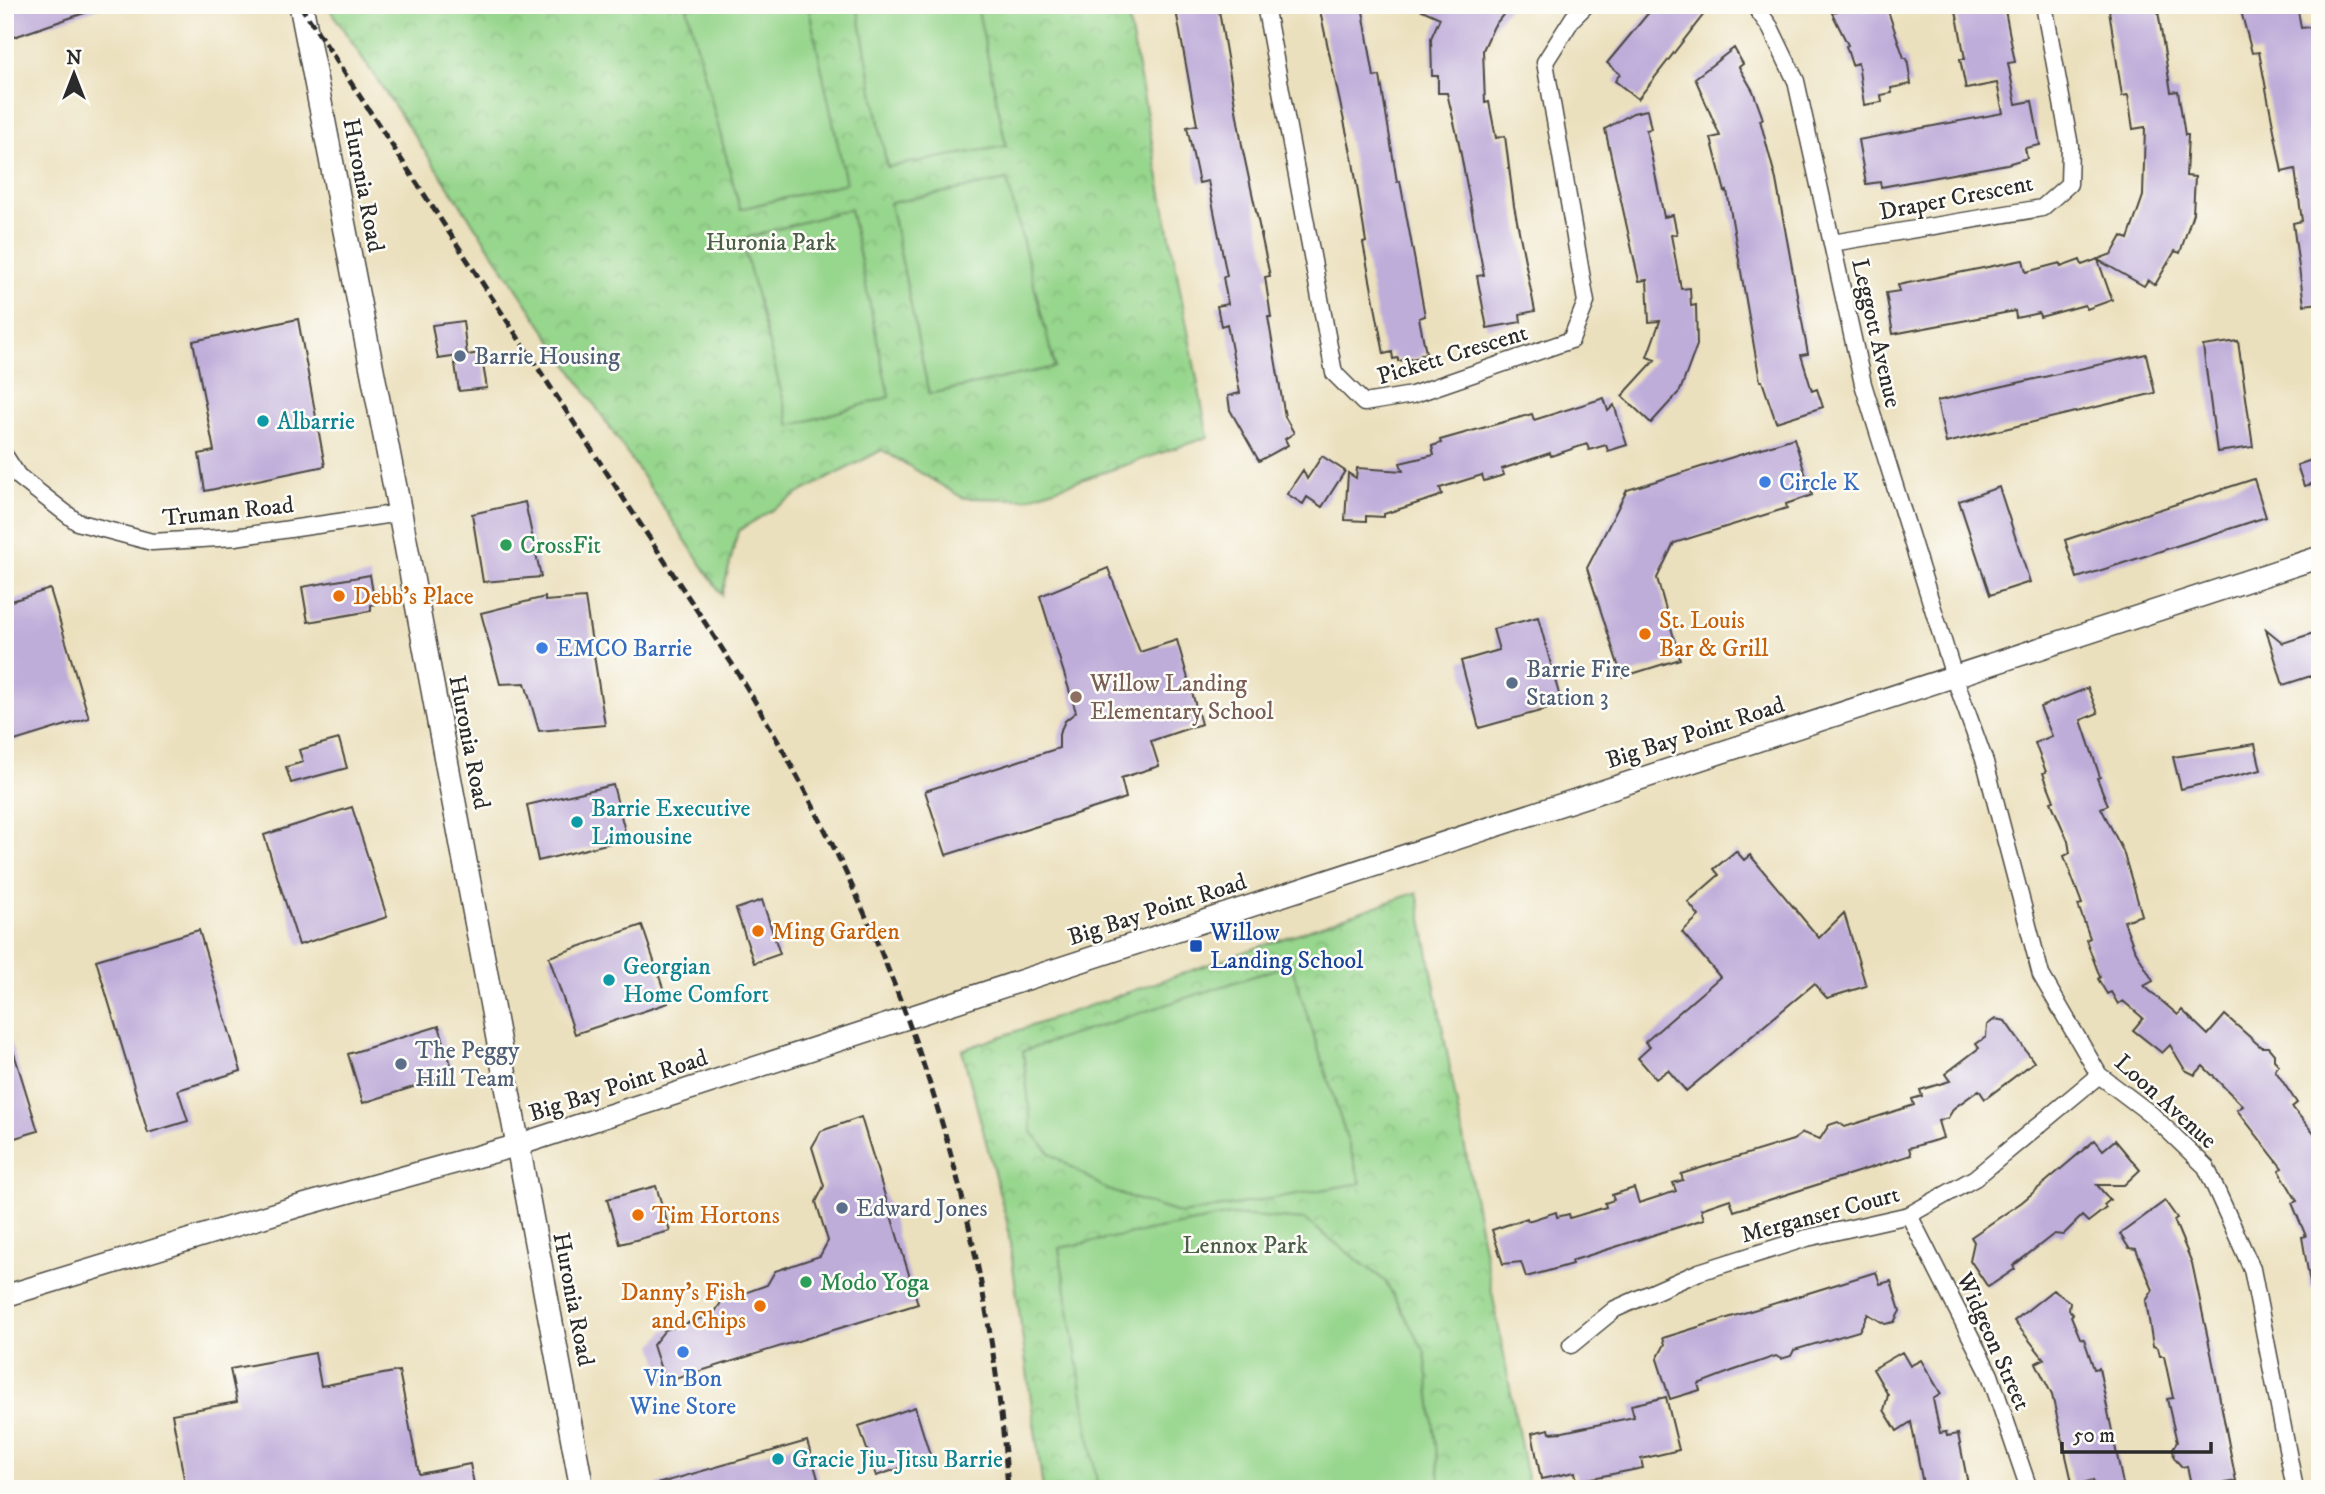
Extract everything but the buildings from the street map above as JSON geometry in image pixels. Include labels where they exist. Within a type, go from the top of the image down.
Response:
[{"type":"main road","name":"Huronia Road","points":[[301,5],[400,513],[582,1489]]},
{"type":"street","name":"Pickett Crescent","points":[[1265,5],[1334,373],[1364,403],[1412,395],[1571,340],[1586,302],[1545,62],[1573,18],[1586,5]]},
{"type":"street","name":"Leggott Avenue","points":[[1754,5],[1770,27],[1796,81],[1863,384],[1954,676]]},
{"type":"street","name":"Draper Crescent","points":[[1832,243],[2042,208],[2069,184],[2070,146],[2044,5]]},
{"type":"street","name":"Truman Road","points":[[5,456],[18,477],[77,522],[152,541],[235,537],[400,513]]},
{"type":"street","name":"Big Bay Point Road","points":[[5,1296],[296,1207],[518,1145],[2320,557]]},
{"type":"street","name":"Loon Avenue","points":[[1954,676],[1985,762],[2041,975],[2099,1075],[2152,1115],[2206,1167],[2252,1269],[2295,1489]]},
{"type":"street","name":"Merganser Court","points":[[1571,1345],[1615,1309],[1699,1272],[1807,1238],[1909,1215],[1975,1178],[2099,1075]]},
{"type":"street","name":"Widgeon Street","points":[[1909,1215],[1990,1375],[2029,1489]]},
{"type":"green space","name":"Huronia Park","points":[[327,5],[1126,5],[1208,437],[1025,499],[963,498],[882,450],[803,491],[738,531],[722,595]]},
{"type":"green space","points":[[699,5],[808,5],[846,183],[740,209],[687,8]]},
{"type":"green space","points":[[857,5],[977,5],[1006,146],[887,167]]},
{"type":"green space","points":[[1007,180],[1055,367],[929,394],[890,203]]},
{"type":"green space","points":[[850,209],[889,397],[790,426],[742,239]]},
{"type":"green space","name":"Lennox Park","points":[[1417,892],[1529,1489],[1043,1489],[1007,1222],[962,1050]]},
{"type":"green space","points":[[1291,964],[1361,1183],[1181,1214],[1108,1190],[1051,1154],[1032,1132],[1023,1051]]},
{"type":"green space","points":[[1231,1215],[1305,1220],[1385,1281],[1425,1352],[1441,1489],[1098,1489],[1059,1248]]},
{"type":"railway","points":[[300,5],[738,673],[793,769],[843,866],[886,964],[923,1064],[954,1166],[978,1270],[996,1378],[1008,1489]]},
{"type":"place","name":"Barrie Housing","points":[[460,356]]},
{"type":"place","name":"Albarrie","points":[[263,421]]},
{"type":"place","name":"Circle K","points":[[1765,482]]},
{"type":"place","name":"CrossFit","points":[[506,545]]},
{"type":"place","name":"Debb's Place","points":[[339,596]]},
{"type":"place","name":"St. Louis Bar & Grill","points":[[1645,634]]},
{"type":"place","name":"EMCO Barrie","points":[[542,648]]},
{"type":"place","name":"Barrie Fire Station 3","points":[[1512,683]]},
{"type":"place","name":"Willow Landing Elementary School","points":[[1076,697]]},
{"type":"place","name":"Barrie Executive Limousine","points":[[577,822]]},
{"type":"place","name":"Ming Garden","points":[[758,931]]},
{"type":"place","name":"Willow Landing School","points":[[1196,946]]},
{"type":"place","name":"Georgian Home Comfort","points":[[609,980]]},
{"type":"place","name":"The Peggy Hill Team","points":[[401,1064]]},
{"type":"place","name":"Edward Jones","points":[[842,1208]]},
{"type":"place","name":"Tim Hortons","points":[[638,1215]]},
{"type":"place","name":"Modo Yoga","points":[[806,1282]]},
{"type":"place","name":"Danny's Fish and Chips","points":[[760,1306]]},
{"type":"place","name":"Vin Bon Wine Store","points":[[683,1352]]},
{"type":"place","name":"Gracie Jiu-Jitsu Barrie","points":[[778,1459]]}]
